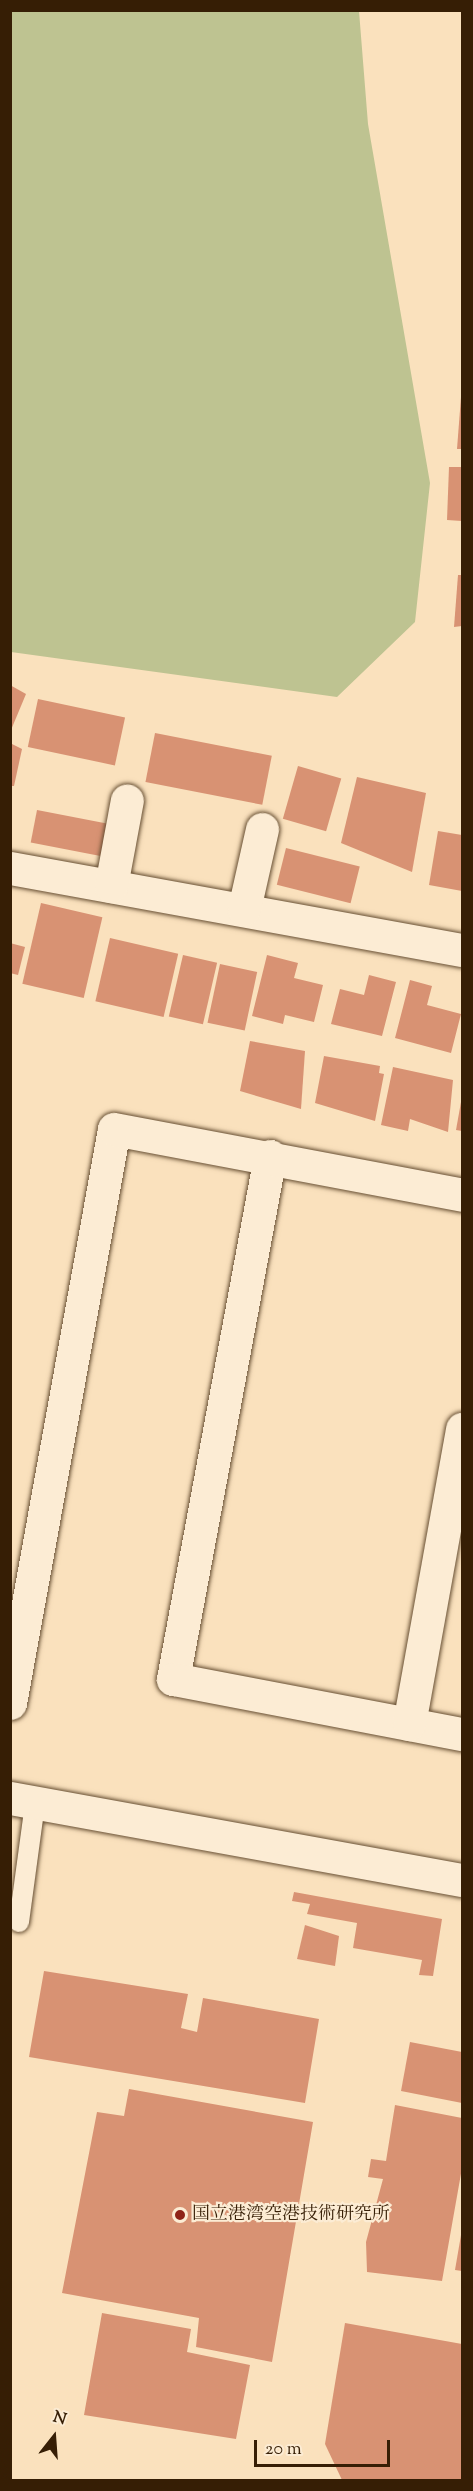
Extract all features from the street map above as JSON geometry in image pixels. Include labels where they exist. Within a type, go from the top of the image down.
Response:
[{"type":"street","points":[[111,885],[127,800]]},
{"type":"street","points":[[244,909],[262,829]]},
{"type":"street","points":[[10,868],[462,950]]},
{"type":"street","points":[[10,1703],[114,1129],[270,1156],[462,1195]]},
{"type":"street","points":[[270,1156],[173,1679],[462,1734]]},
{"type":"street","points":[[409,1724],[462,1429]]},
{"type":"street","points":[[23,1801],[462,1880]]},
{"type":"lane","points":[[19,1922],[23,1801]]},
{"type":"green space","points":[[11,10],[359,11],[368,124],[430,483],[415,622],[337,697],[11,652]]},
{"type":"building","points":[[462,384],[462,449],[457,449]]},
{"type":"building","points":[[449,467],[462,467],[462,521],[447,520]]},
{"type":"building","points":[[458,575],[462,575],[462,626],[454,627]]},
{"type":"building","points":[[10,685],[26,694],[11,730],[10,730]]},
{"type":"building","points":[[38,699],[125,718],[115,765],[28,747]]},
{"type":"building","points":[[155,733],[272,756],[262,805],[145,782]]},
{"type":"building","points":[[10,743],[22,749],[14,786],[10,786]]},
{"type":"building","points":[[298,766],[341,778],[326,831],[283,819]]},
{"type":"building","points":[[357,777],[426,793],[412,872],[341,843]]},
{"type":"building","points":[[37,810],[107,824],[100,856],[31,842]]},
{"type":"building","points":[[438,831],[462,835],[462,891],[429,885]]},
{"type":"building","points":[[286,848],[360,866],[351,903],[277,885]]},
{"type":"building","points":[[41,903],[102,917],[84,998],[22,984]]},
{"type":"building","points":[[110,938],[178,954],[164,1017],[95,1001]]},
{"type":"building","points":[[10,943],[25,947],[18,975],[10,973]]},
{"type":"building","points":[[183,955],[217,963],[203,1024],[169,1016]]},
{"type":"building","points":[[267,955],[298,963],[294,978],[323,985],[314,1022],[285,1015],[283,1024],[252,1016]]},
{"type":"building","points":[[220,964],[257,972],[245,1031],[208,1023]]},
{"type":"building","points":[[369,975],[396,982],[382,1036],[331,1024],[340,989],[364,995]]},
{"type":"building","points":[[410,980],[432,986],[427,1005],[461,1014],[451,1053],[395,1038]]},
{"type":"building","points":[[250,1041],[305,1051],[301,1109],[240,1091]]},
{"type":"building","points":[[324,1056],[380,1066],[379,1073],[384,1074],[375,1121],[315,1103]]},
{"type":"building","points":[[393,1067],[453,1080],[448,1132],[410,1119],[408,1131],[381,1125]]},
{"type":"building","points":[[462,1102],[462,1131],[456,1130]]},
{"type":"building","points":[[294,1892],[442,1919],[433,1976],[419,1975],[422,1960],[353,1948],[357,1923],[307,1914],[310,1904],[292,1901]]},
{"type":"building","points":[[305,1925],[339,1936],[335,1966],[297,1959]]},
{"type":"building","points":[[44,1971],[188,1994],[181,2028],[197,2032],[203,1998],[319,2019],[305,2103],[29,2057]]},
{"type":"building","points":[[410,2042],[462,2052],[462,2103],[401,2091]]},
{"type":"building","points":[[129,2089],[313,2122],[272,2362],[196,2347],[199,2318],[62,2293],[97,2112],[124,2116]]},
{"type":"building","points":[[395,2105],[462,2118],[462,2168],[442,2281],[367,2272],[366,2242],[383,2179],[368,2177],[371,2159],[386,2161]]},
{"type":"building","points":[[462,2235],[462,2271],[455,2270]]},
{"type":"building","points":[[102,2313],[191,2329],[187,2352],[250,2365],[236,2439],[84,2415]]},
{"type":"building","points":[[345,2323],[462,2344],[462,2480],[342,2480],[325,2444]]},
{"type":"place","name":"国立港湾空港技術研究所","points":[[180,2215]]}]
